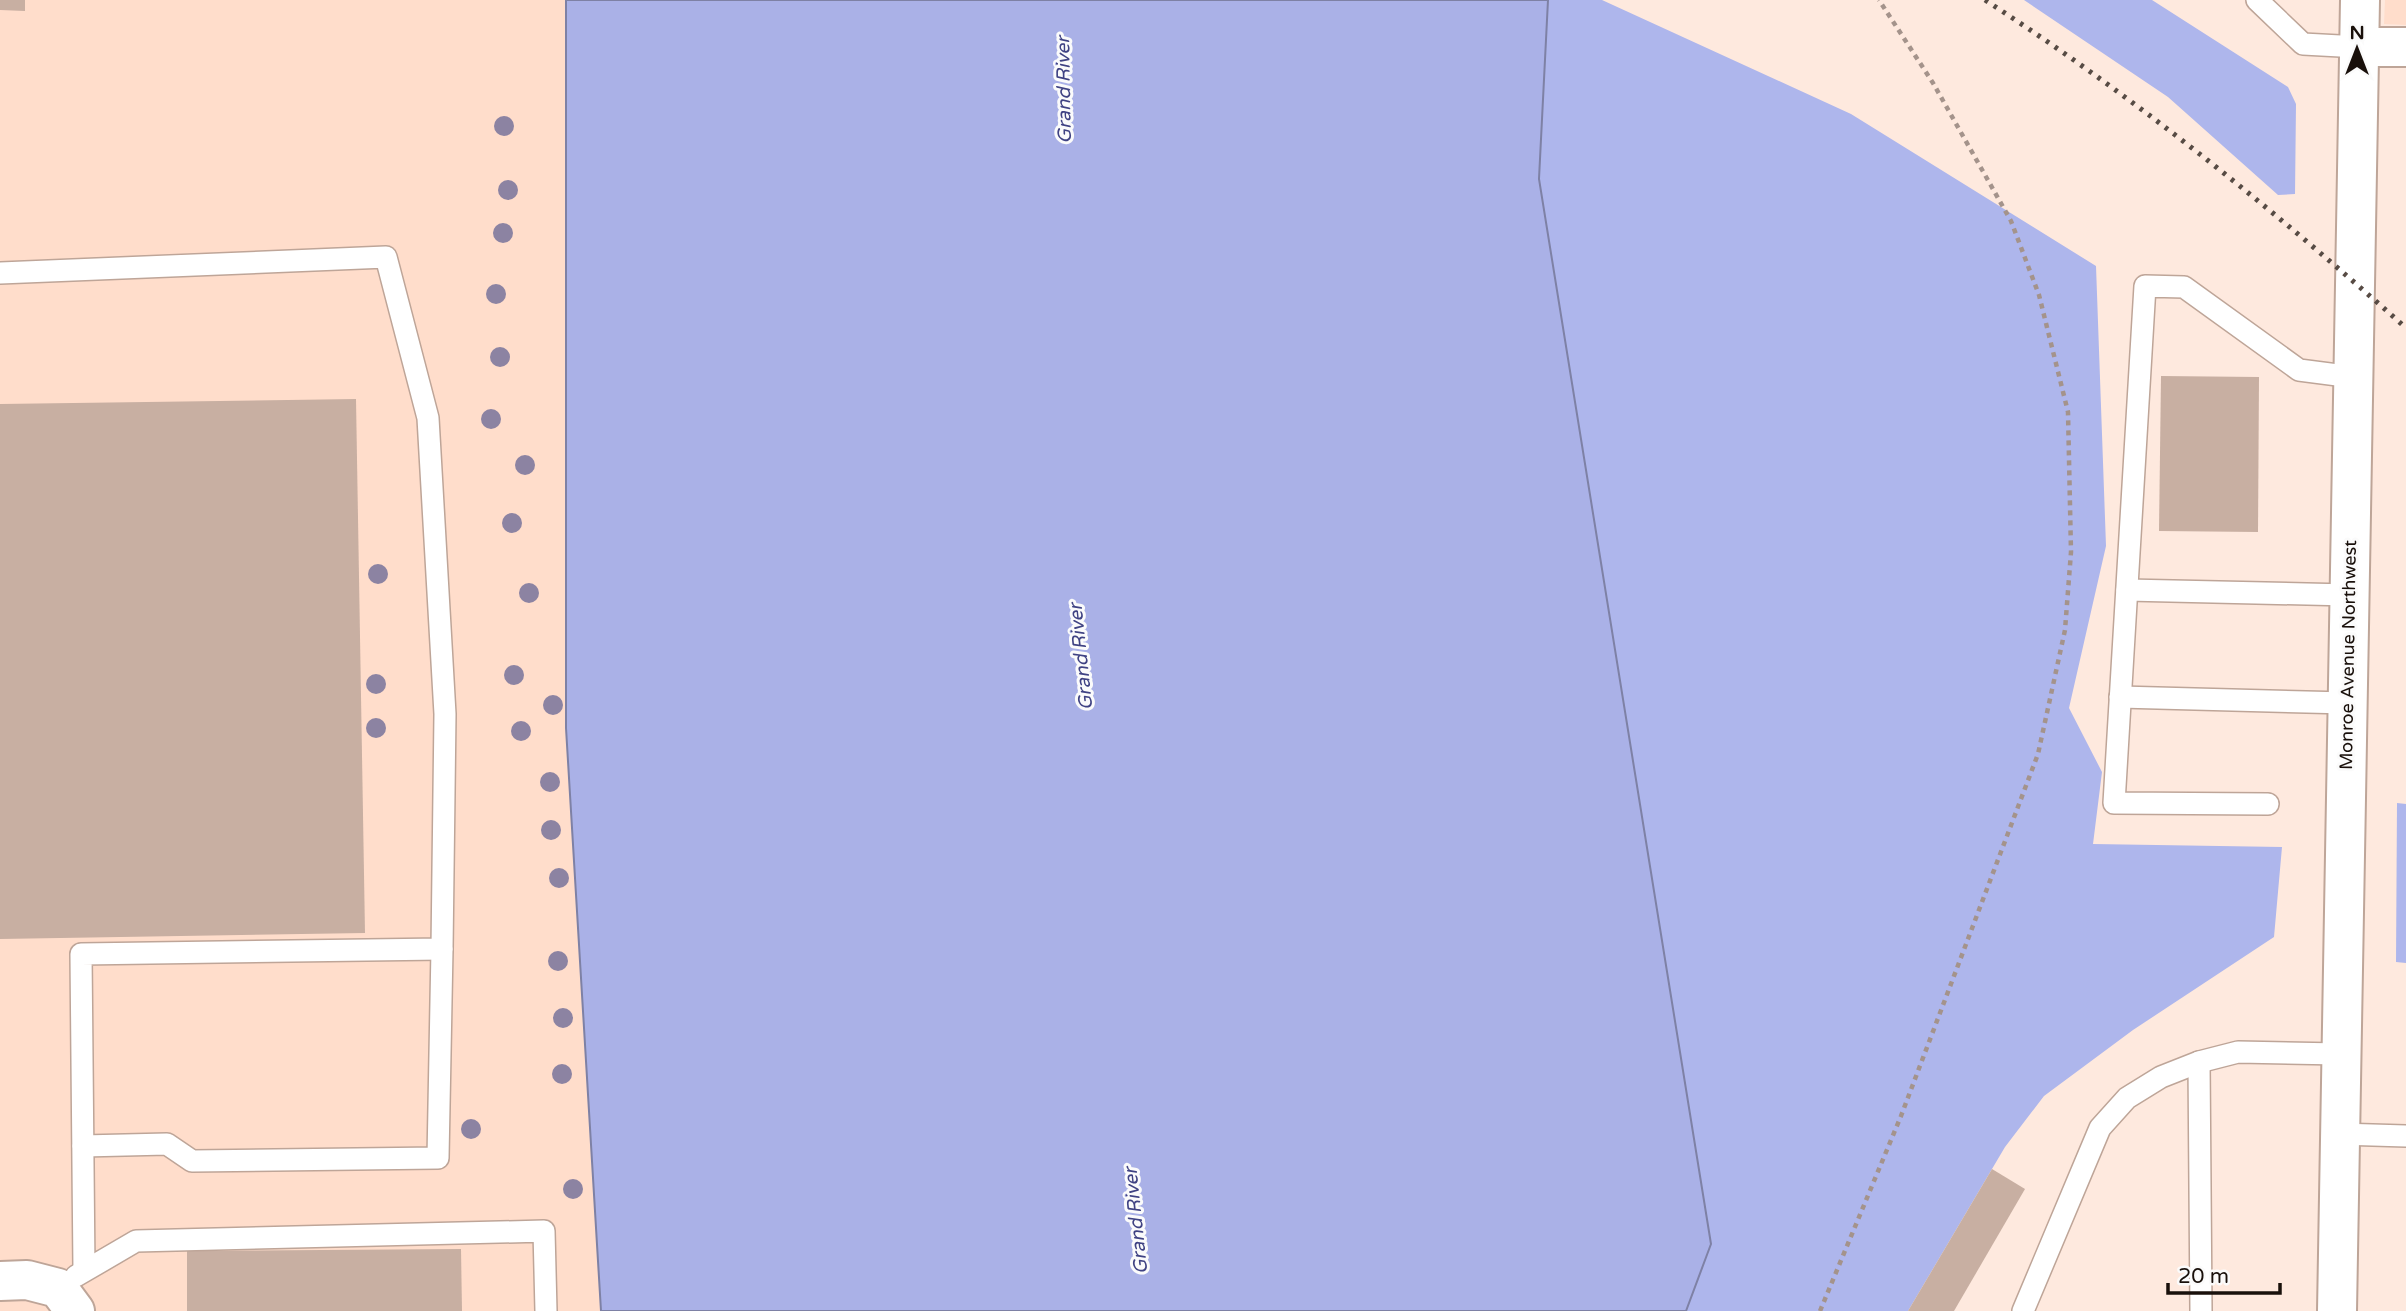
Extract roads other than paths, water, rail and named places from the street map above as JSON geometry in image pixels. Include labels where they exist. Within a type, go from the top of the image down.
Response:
[{"type":"main road","name":"Monroe Avenue Northwest","points":[[2336,1311],[2360,0]]},
{"type":"main road","points":[[2359,47],[2406,47]]},
{"type":"main road","points":[[0,1281],[27,1280],[72,1290]]},
{"type":"lane","points":[[2257,0],[2303,44],[2359,47]]},
{"type":"lane","points":[[0,273],[386,257],[428,418],[445,714],[438,1158],[192,1161],[167,1144],[83,1146]]},
{"type":"lane","points":[[2267,804],[2114,803],[2145,286],[2184,287],[2298,370],[2353,377]]},
{"type":"lane","points":[[2127,590],[2349,595]]},
{"type":"lane","points":[[2120,697],[2347,703]]},
{"type":"lane","points":[[72,1290],[83,1146],[81,954],[442,949]]},
{"type":"lane","points":[[2024,1311],[2100,1128],[2127,1098],[2161,1077],[2199,1062],[2238,1052],[2340,1054]]},
{"type":"lane","points":[[2199,1062],[2201,1311]]},
{"type":"lane","points":[[2339,1135],[2406,1136]]},
{"type":"lane","points":[[72,1290],[136,1241],[544,1231],[546,1311]]},
{"type":"water","name":"Grand River","points":[[566,0],[1548,0],[1539,179],[1711,1244],[1686,1311],[601,1311],[566,728]]},
{"type":"railway","points":[[1985,0],[2095,75],[2202,156],[2305,240],[2406,328]]}]
